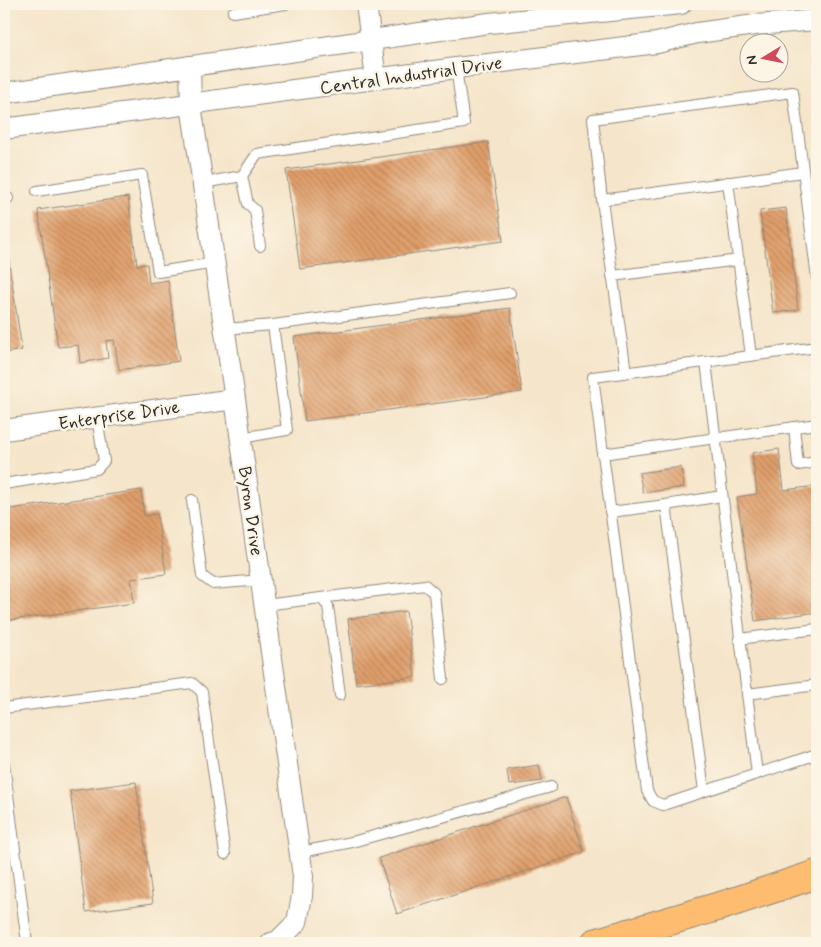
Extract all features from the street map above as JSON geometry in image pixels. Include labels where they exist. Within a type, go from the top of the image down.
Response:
[{"type":"highway","points":[[595,943],[727,904],[817,874]]},
{"type":"street","points":[[366,4],[376,79]]},
{"type":"street","points":[[4,93],[583,9],[682,4]]},
{"type":"street","name":"Central Industrial Drive","points":[[4,129],[657,43],[697,33],[746,26],[817,20]]},
{"type":"street","name":"Byron Drive","points":[[190,66],[191,105],[301,852],[302,896],[297,922],[278,941],[271,943]]},
{"type":"street","name":"Enterprise Drive","points":[[4,430],[235,399]]},
{"type":"lane","points":[[233,12],[286,4]]},
{"type":"lane","points":[[203,183],[242,176],[257,154],[464,123],[456,68]]},
{"type":"lane","points":[[626,372],[602,200],[593,119],[793,92],[817,278]]},
{"type":"lane","points":[[602,200],[803,172]]},
{"type":"lane","points":[[37,191],[142,175],[158,272],[215,263]]},
{"type":"lane","points":[[242,176],[248,204],[255,210],[260,246]]},
{"type":"lane","points":[[728,182],[751,356]]},
{"type":"lane","points":[[612,276],[739,260]]},
{"type":"lane","points":[[225,329],[273,325],[510,293]]},
{"type":"lane","points":[[241,438],[287,430],[273,325]]},
{"type":"lane","points":[[817,347],[592,378],[647,791],[653,801],[663,805],[817,754]]},
{"type":"lane","points":[[706,362],[757,774]]},
{"type":"lane","points":[[4,484],[97,470],[104,461],[97,418]]},
{"type":"lane","points":[[602,454],[817,424]]},
{"type":"lane","points":[[794,427],[798,465],[817,462]]},
{"type":"lane","points":[[610,512],[722,496]]},
{"type":"lane","points":[[192,500],[202,576],[213,584],[261,580]]},
{"type":"lane","points":[[666,505],[704,791]]},
{"type":"lane","points":[[265,605],[425,585],[434,592],[443,679]]},
{"type":"lane","points":[[321,598],[328,606],[340,695]]},
{"type":"lane","points":[[740,639],[817,628]]},
{"type":"lane","points":[[4,708],[192,683],[202,692],[225,854]]},
{"type":"lane","points":[[747,694],[817,685]]},
{"type":"lane","points":[[4,764],[27,943]]},
{"type":"lane","points":[[301,852],[352,842],[551,787]]},
{"type":"building","points":[[488,142],[503,241],[300,269],[286,170]]},
{"type":"building","points":[[128,197],[137,265],[147,264],[149,283],[168,280],[179,361],[119,370],[114,340],[106,341],[108,358],[80,363],[78,345],[58,347],[38,210]]},
{"type":"building","points":[[786,208],[798,310],[773,313],[760,211]]},
{"type":"building","points":[[4,243],[6,243],[22,350],[4,353]]},
{"type":"building","points":[[510,308],[522,392],[305,421],[294,337]]},
{"type":"building","points":[[779,449],[784,490],[817,486],[817,612],[755,621],[737,497],[757,494],[752,453]]},
{"type":"building","points":[[681,467],[684,487],[643,493],[639,473]]},
{"type":"building","points":[[141,490],[144,516],[157,514],[166,574],[131,579],[134,603],[4,621],[4,510]]},
{"type":"building","points":[[406,611],[415,677],[356,684],[348,619]]},
{"type":"building","points":[[539,765],[542,781],[509,785],[507,770]]},
{"type":"building","points":[[136,782],[153,903],[86,912],[70,791]]},
{"type":"building","points":[[566,797],[584,852],[397,914],[379,858]]}]
